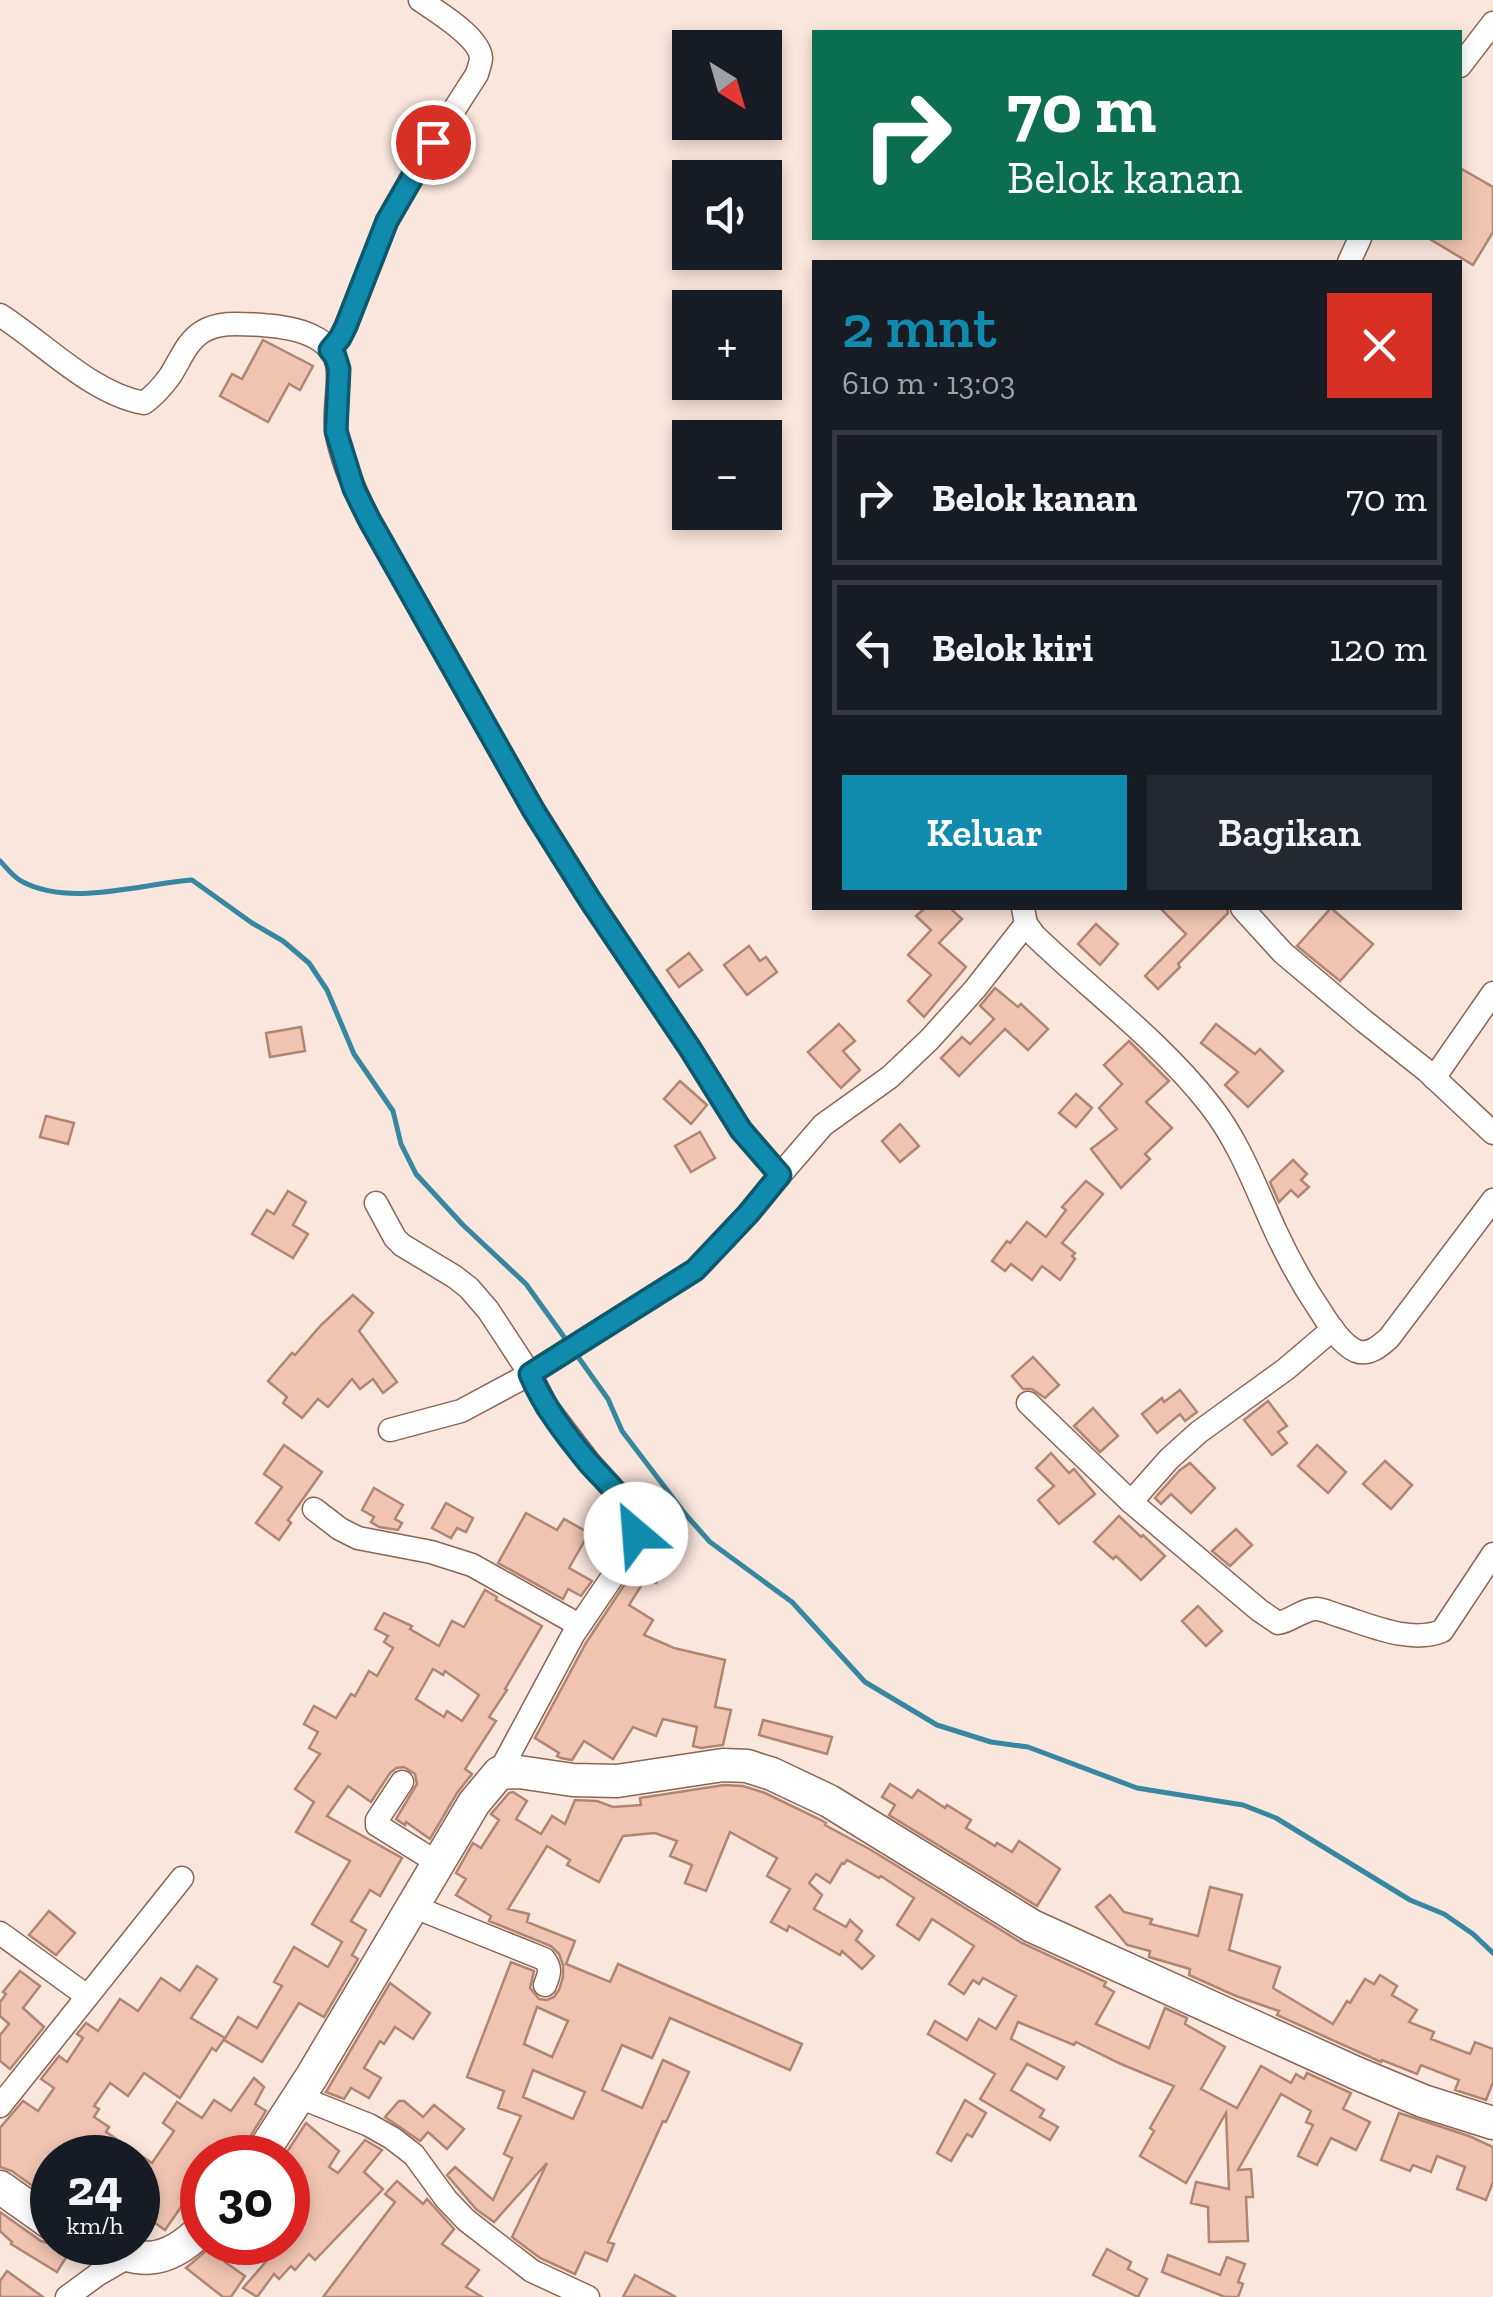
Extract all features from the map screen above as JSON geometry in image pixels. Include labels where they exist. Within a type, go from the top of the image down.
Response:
[{"type":"street","points":[[330,350],[346,326],[387,221],[481,61],[478,47],[464,31],[420,0]]},
{"type":"street","points":[[1462,63],[1493,23]]},
{"type":"street","points":[[0,316],[97,384],[128,401],[144,403],[157,394],[192,340],[205,330],[231,323],[275,326],[324,340],[339,369],[336,431],[354,489],[370,521],[534,811],[741,1130],[780,1175]]},
{"type":"street","points":[[1244,910],[1283,953],[1434,1078],[1493,1133]]},
{"type":"street","points":[[390,1430],[461,1411],[530,1374],[695,1270],[823,1125],[890,1077],[930,1039],[975,989],[1024,916],[1053,953],[1162,1052],[1227,1127],[1309,1295],[1343,1341],[1360,1352],[1370,1352],[1389,1338],[1493,1200]]},
{"type":"street","points":[[1434,1078],[1493,993]]},
{"type":"street","points":[[274,2135],[474,1803],[499,1774],[579,1626],[630,1551],[636,1534],[631,1512],[557,1421],[488,1310],[447,1271],[402,1246],[376,1203]]},
{"type":"street","points":[[1131,1502],[1168,1459],[1199,1432],[1286,1370],[1333,1329]]},
{"type":"street","points":[[1028,1403],[1131,1502],[1278,1623],[1316,1609],[1377,1628],[1433,1634],[1442,1630],[1493,1554]]},
{"type":"street","points":[[314,1509],[358,1538],[431,1552],[472,1566],[579,1626]]},
{"type":"street","points":[[499,1774],[519,1772],[617,1782],[723,1764],[772,1774],[829,1800],[1032,1926],[1356,2073],[1493,2124]]},
{"type":"street","points":[[402,1782],[377,1824],[438,1863]]},
{"type":"street","points":[[0,2106],[182,1878]]},
{"type":"street","points":[[412,1906],[544,1958],[550,1972],[544,1985]]},
{"type":"street","points":[[0,1932],[86,1996]]},
{"type":"street","points":[[299,2097],[381,2130],[414,2155],[466,2220],[532,2270],[588,2297]]},
{"type":"street","points":[[0,2187],[30,2208]]},
{"type":"street","points":[[66,2297],[114,2265]]},
{"type":"building","points":[[1462,169],[1493,187],[1493,232],[1473,265],[1431,240],[1462,240]]},
{"type":"building","points":[[263,340],[313,366],[300,390],[289,384],[268,422],[220,396],[232,374],[242,379]]},
{"type":"building","points":[[923,910],[952,910],[962,919],[939,943],[966,967],[924,1017],[908,1001],[931,975],[908,955],[931,930],[916,916]]},
{"type":"building","points":[[1162,910],[1227,910],[1158,989],[1145,976],[1186,934]]},
{"type":"building","points":[[1329,910],[1373,944],[1340,981],[1297,946]]},
{"type":"building","points":[[1096,924],[1118,944],[1100,965],[1078,944]]},
{"type":"building","points":[[749,946],[760,961],[766,957],[777,972],[747,995],[724,965]]},
{"type":"building","points":[[689,953],[702,970],[679,987],[667,970]]},
{"type":"building","points":[[995,988],[1018,1007],[1021,1004],[1048,1029],[1028,1050],[1005,1029],[959,1076],[941,1058],[962,1037],[970,1044],[994,1019],[980,1006]]},
{"type":"building","points":[[839,1024],[855,1041],[843,1051],[860,1070],[841,1088],[808,1052]]},
{"type":"building","points":[[1216,1024],[1255,1054],[1260,1049],[1283,1071],[1248,1107],[1225,1085],[1238,1072],[1201,1043]]},
{"type":"building","points":[[301,1027],[305,1051],[270,1057],[266,1033]]},
{"type":"building","points":[[1129,1041],[1169,1081],[1146,1102],[1172,1128],[1145,1154],[1150,1159],[1121,1188],[1091,1149],[1117,1129],[1099,1108],[1122,1084],[1104,1065]]},
{"type":"building","points":[[680,1081],[707,1105],[691,1124],[664,1099]]},
{"type":"building","points":[[1076,1094],[1092,1108],[1076,1127],[1059,1113]]},
{"type":"building","points":[[46,1116],[74,1123],[68,1144],[40,1137]]},
{"type":"building","points":[[900,1124],[919,1146],[900,1162],[882,1141]]},
{"type":"building","points":[[700,1132],[715,1158],[691,1172],[675,1146]]},
{"type":"building","points":[[1293,1160],[1307,1174],[1301,1180],[1309,1187],[1298,1197],[1291,1190],[1279,1202],[1270,1182]]},
{"type":"building","points":[[1086,1181],[1103,1194],[1062,1243],[1075,1253],[1075,1259],[1060,1280],[1042,1266],[1032,1280],[1011,1264],[1005,1271],[992,1261],[1027,1222],[1046,1237],[1066,1210],[1062,1207]]},
{"type":"building","points":[[288,1191],[306,1202],[293,1225],[308,1234],[293,1258],[252,1234],[267,1210],[274,1214]]},
{"type":"building","points":[[353,1295],[373,1313],[359,1331],[397,1382],[383,1393],[373,1379],[360,1389],[352,1379],[328,1407],[318,1399],[302,1418],[283,1403],[287,1397],[268,1381]]},
{"type":"building","points":[[1033,1357],[1059,1385],[1045,1398],[1032,1389],[1023,1389],[1012,1376]]},
{"type":"building","points":[[1180,1390],[1197,1412],[1185,1421],[1180,1414],[1157,1433],[1142,1414]]},
{"type":"building","points":[[1268,1401],[1287,1426],[1278,1432],[1287,1443],[1272,1455],[1244,1420]]},
{"type":"building","points":[[1093,1408],[1118,1436],[1100,1452],[1074,1426]]},
{"type":"building","points":[[284,1445],[322,1472],[288,1520],[291,1523],[279,1540],[256,1523],[282,1487],[264,1474]]},
{"type":"building","points":[[1317,1445],[1346,1472],[1328,1493],[1298,1466]]},
{"type":"building","points":[[1051,1453],[1069,1473],[1074,1469],[1095,1494],[1059,1524],[1038,1500],[1054,1486],[1036,1468]]},
{"type":"building","points":[[1385,1461],[1412,1485],[1391,1509],[1363,1484]]},
{"type":"building","points":[[1190,1463],[1215,1488],[1191,1513],[1171,1494],[1161,1504],[1155,1498]]},
{"type":"building","points":[[374,1488],[403,1505],[395,1519],[402,1523],[398,1530],[379,1527],[371,1522],[374,1517],[362,1510]]},
{"type":"building","points":[[446,1503],[473,1518],[466,1532],[457,1528],[451,1538],[432,1528]]},
{"type":"building","points":[[526,1513],[557,1530],[564,1519],[589,1533],[569,1568],[592,1581],[581,1596],[568,1589],[563,1599],[498,1563]]},
{"type":"building","points":[[1119,1516],[1165,1556],[1141,1580],[1094,1542]]},
{"type":"building","points":[[1236,1529],[1252,1545],[1230,1566],[1212,1551]]},
{"type":"building","points":[[646,1552],[667,1564],[656,1583],[646,1578],[629,1605],[653,1620],[644,1635],[674,1648],[725,1660],[715,1707],[731,1710],[723,1745],[693,1746],[697,1727],[663,1719],[656,1736],[633,1727],[613,1759],[584,1741],[572,1760],[561,1758],[535,1738],[586,1643]]},
{"type":"building","points":[[485,1590],[542,1626],[489,1717],[496,1721],[465,1769],[472,1774],[430,1839],[396,1819],[417,1784],[415,1774],[404,1767],[390,1773],[371,1802],[348,1786],[327,1816],[402,1858],[380,1896],[370,1890],[351,1921],[366,1930],[352,1955],[358,1959],[324,2017],[299,2003],[262,2062],[224,2040],[238,2017],[257,2028],[282,1986],[274,1982],[294,1947],[328,1967],[342,1942],[312,1924],[350,1861],[296,1832],[314,1802],[295,1789],[320,1754],[309,1748],[318,1732],[304,1724],[314,1706],[336,1718],[369,1671],[377,1676],[393,1648],[384,1642],[388,1636],[375,1629],[384,1613],[412,1626],[410,1629],[439,1646],[452,1621],[464,1627]],"holes":[[[433,1669],[443,1675],[445,1671],[479,1695],[462,1721],[447,1711],[444,1717],[416,1699]]]},
{"type":"building","points":[[1198,1606],[1222,1631],[1206,1646],[1182,1621]]},
{"type":"building","points":[[763,1720],[832,1737],[827,1754],[759,1735]]},
{"type":"building","points":[[890,1784],[912,1798],[918,1790],[945,1808],[947,1805],[971,1820],[966,1828],[995,1846],[997,1843],[1012,1852],[1019,1841],[1060,1869],[1037,1906],[889,1815],[895,1805],[882,1797]]},
{"type":"building","points":[[724,1785],[765,1793],[826,1823],[1022,1943],[1106,1982],[1104,1986],[1114,1992],[1096,2024],[1149,2048],[1165,2008],[1187,2018],[1185,2024],[1225,2047],[1201,2089],[1237,2108],[1261,2066],[1291,2083],[1296,2074],[1304,2079],[1307,2073],[1351,2093],[1343,2109],[1370,2122],[1356,2150],[1331,2138],[1317,2165],[1298,2156],[1313,2125],[1306,2122],[1311,2111],[1281,2094],[1238,2170],[1251,2169],[1253,2197],[1246,2197],[1248,2241],[1209,2242],[1208,2207],[1191,2203],[1196,2182],[1229,2189],[1226,2113],[1186,2183],[1140,2156],[1154,2131],[1150,2128],[1174,2086],[1076,2042],[1074,2045],[1018,2022],[1011,2039],[1064,2067],[1057,2079],[1027,2064],[1011,2090],[1044,2110],[1040,2117],[1058,2127],[1050,2140],[980,2099],[995,2074],[928,2034],[935,2021],[967,2040],[979,2019],[996,2029],[1016,1996],[983,1978],[979,1984],[973,1980],[964,1994],[949,1984],[974,1946],[932,1919],[919,1940],[897,1925],[914,1898],[881,1876],[847,1860],[830,1883],[816,1874],[809,1883],[822,1895],[814,1909],[846,1927],[850,1920],[862,1931],[856,1940],[874,1956],[862,1969],[842,1951],[840,1955],[789,1926],[787,1931],[771,1922],[790,1889],[767,1876],[777,1858],[730,1832],[706,1891],[685,1883],[692,1865],[670,1856],[677,1841],[655,1833],[623,1836],[599,1882],[567,1865],[570,1860],[547,1846],[508,1909],[529,1914],[527,1922],[575,1941],[566,1964],[610,1982],[618,1964],[802,2044],[790,2070],[670,2018],[652,2058],[622,2045],[602,2090],[642,2108],[663,2060],[689,2072],[608,2242],[614,2244],[607,2261],[585,2252],[575,2274],[540,2258],[512,2237],[547,2163],[494,2222],[476,2209],[447,2175],[455,2167],[493,2200],[512,2158],[504,2154],[521,2116],[498,2108],[504,2091],[467,2077],[511,1962],[534,1971],[530,1988],[539,1999],[554,1997],[563,1977],[559,1954],[551,1946],[489,1921],[491,1916],[456,1895],[466,1879],[456,1873],[473,1843],[481,1848],[499,1820],[491,1814],[509,1793],[527,1801],[516,1819],[541,1834],[552,1816],[565,1824],[575,1800],[597,1801],[613,1807],[641,1805],[640,1798]],"holes":[[[537,2007],[568,2021],[552,2057],[524,2044]],[[533,2070],[585,2092],[573,2119],[523,2097]]]},
{"type":"building","points":[[1210,1887],[1242,1895],[1229,1950],[1280,1967],[1273,1988],[1333,2024],[1365,1979],[1374,1984],[1380,1975],[1397,1986],[1392,1995],[1417,2010],[1409,2022],[1434,2032],[1431,2039],[1470,2054],[1475,2042],[1493,2049],[1493,2082],[1486,2100],[1455,2090],[1459,2080],[1421,2065],[1417,2074],[1381,2062],[1277,2015],[1279,2011],[1189,1975],[1190,1969],[1149,1957],[1150,1951],[1127,1945],[1096,1907],[1110,1895],[1124,1912],[1152,1919],[1150,1924],[1198,1936]]},
{"type":"building","points":[[49,1911],[75,1933],[56,1955],[29,1935]]},
{"type":"building","points":[[197,1966],[217,1979],[191,2018],[225,2038],[216,2051],[212,2048],[180,2098],[144,2073],[128,2096],[110,2083],[94,2106],[99,2109],[94,2117],[109,2127],[106,2132],[110,2135],[30,2135],[30,2184],[0,2167],[0,2128],[23,2101],[38,2111],[54,2088],[41,2079],[59,2056],[67,2062],[83,2038],[77,2034],[86,2023],[98,2031],[120,1999],[138,2011],[161,1978],[180,1991]]},
{"type":"building","points":[[20,1971],[40,1986],[23,2008],[44,2027],[10,2069],[0,2061],[0,2035],[9,2024],[0,2016],[0,2002]]},
{"type":"building","points":[[390,1983],[430,2013],[413,2039],[395,2027],[384,2044],[380,2041],[364,2068],[381,2078],[369,2098],[351,2088],[344,2099],[326,2092]]},
{"type":"building","points":[[254,2078],[264,2087],[255,2104],[266,2111],[251,2135],[180,2135],[180,2208],[165,2230],[160,2226],[160,2151],[174,2131],[163,2123],[177,2102],[202,2118],[214,2100],[231,2111]]},
{"type":"building","points":[[965,2100],[986,2113],[951,2161],[937,2153]]},
{"type":"building","points":[[399,2101],[423,2117],[434,2105],[464,2129],[447,2149],[428,2132],[420,2141],[385,2117]]},
{"type":"building","points":[[1399,2113],[1493,2147],[1493,2182],[1486,2200],[1457,2189],[1465,2167],[1437,2156],[1431,2172],[1413,2165],[1410,2171],[1381,2160]]},
{"type":"building","points":[[306,2123],[339,2151],[329,2167],[338,2173],[365,2140],[382,2150],[364,2172],[383,2189],[315,2260],[310,2255],[310,2135],[298,2135]]},
{"type":"building","points":[[397,2181],[423,2204],[427,2199],[454,2229],[442,2244],[479,2270],[466,2287],[482,2297],[323,2297],[395,2202],[385,2194]]},
{"type":"building","points":[[0,2212],[30,2233],[30,2256],[11,2244],[0,2231]]},
{"type":"building","points":[[1107,2249],[1131,2262],[1128,2269],[1147,2279],[1138,2297],[1093,2275]]},
{"type":"building","points":[[1168,2255],[1220,2275],[1227,2257],[1245,2264],[1238,2282],[1243,2284],[1238,2297],[1225,2297],[1162,2272]]},
{"type":"building","points":[[229,2265],[245,2276],[231,2297],[223,2297],[186,2268]]},
{"type":"building","points":[[263,2265],[299,2265],[295,2270],[291,2266],[279,2279],[274,2274],[257,2297],[243,2288]]},
{"type":"building","points":[[7,2271],[43,2297],[0,2297],[0,2281]]},
{"type":"building","points":[[635,2275],[676,2297],[623,2297]]},
{"type":"waterway","points":[[0,861],[23,882],[62,893],[106,892],[192,880],[309,963],[327,990],[354,1054],[393,1111],[401,1144],[416,1174],[526,1284],[567,1341]]},
{"type":"waterway","points":[[576,1354],[608,1399],[622,1431],[686,1515],[710,1542],[792,1602],[865,1682],[937,1725],[991,1742],[1028,1747],[1137,1788],[1243,1805],[1276,1818],[1410,1900],[1444,1914],[1493,1953]]},
{"type":"route","points":[[433,142],[387,221],[346,326],[330,350],[339,369],[336,431],[354,489],[534,811],[741,1130],[780,1175],[695,1270],[530,1374],[567,1435],[631,1512],[636,1534]]}]
